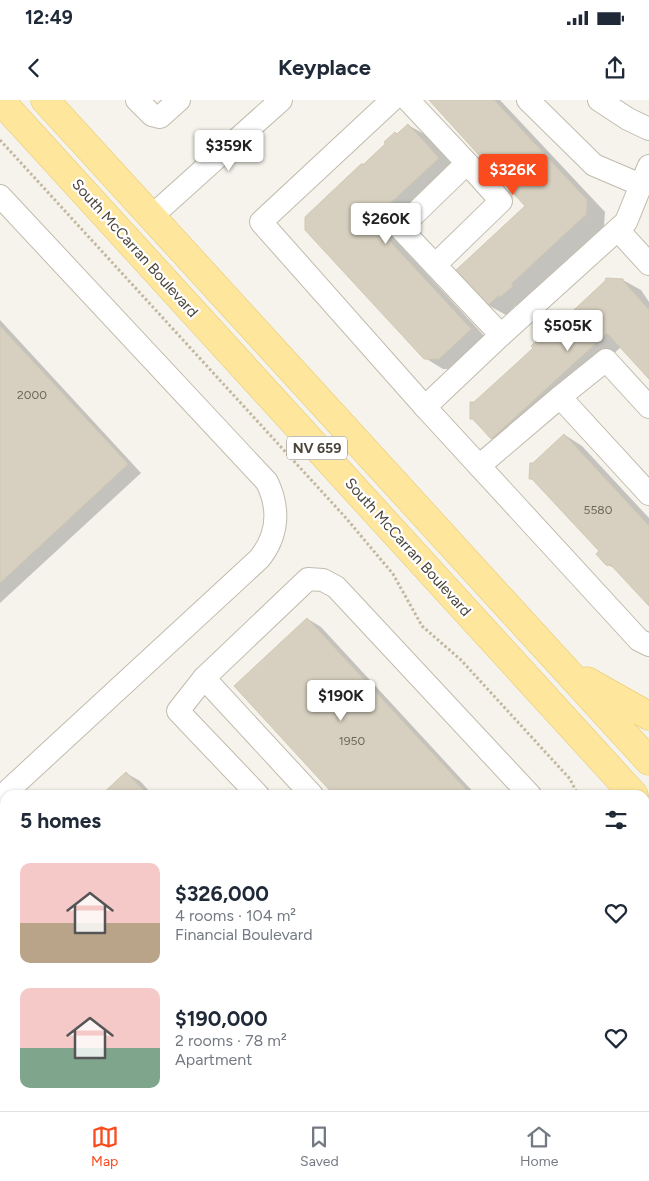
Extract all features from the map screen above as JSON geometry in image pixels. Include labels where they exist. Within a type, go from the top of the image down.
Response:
[{"type":"main road","name":"South McCarran Boulevard","points":[[0,100],[629,790]]},
{"type":"main road","name":"NV 659","points":[[45,100],[649,761]]},
{"type":"main road","points":[[57,162],[129,202],[140,215],[152,216]]},
{"type":"main road","points":[[562,666],[649,716]]},
{"type":"street","points":[[137,100],[152,115],[160,117],[179,100]]},
{"type":"street","points":[[152,216],[281,100]]},
{"type":"street","points":[[392,100],[261,222],[479,466],[639,640],[649,645]]},
{"type":"street","points":[[408,100],[501,201],[435,265]]},
{"type":"street","points":[[425,407],[501,335],[626,222],[644,185],[594,165],[528,100]]},
{"type":"street","points":[[599,100],[627,109],[649,129]]},
{"type":"street","points":[[467,163],[400,228],[501,335]]},
{"type":"street","points":[[0,196],[266,482],[274,500],[276,518],[271,540],[259,559],[9,790]]},
{"type":"street","points":[[618,230],[649,264]]},
{"type":"street","points":[[479,466],[606,360],[649,407]]},
{"type":"street","points":[[560,397],[649,494]]},
{"type":"street","points":[[253,790],[178,711],[204,678],[308,579],[323,580],[336,587],[525,790]]},
{"type":"street","points":[[204,678],[307,790]]},
{"type":"path","points":[[0,140],[346,518],[393,574],[422,626],[461,660],[570,780],[575,790]]},
{"type":"building","points":[[429,100],[494,100],[587,200],[586,216],[511,284],[513,286],[487,306],[455,271],[525,206]]},
{"type":"building","points":[[408,124],[439,158],[371,221],[471,329],[439,359],[424,359],[305,230],[305,217],[361,164],[364,164],[395,132],[397,134]]},
{"type":"building","points":[[606,278],[623,279],[649,310],[649,379],[607,333],[491,439],[473,419],[470,419],[470,402],[474,402],[518,362],[533,348],[531,346],[543,335],[545,337]]},
{"type":"building","points":[[0,326],[128,464],[0,583]]},
{"type":"building","points":[[564,434],[649,526],[649,606],[610,564],[608,566],[605,564],[596,554],[599,551],[532,479],[529,479],[530,463],[533,463]]},
{"type":"building","points":[[307,618],[466,790],[329,790],[234,686]]},
{"type":"building","points":[[126,772],[143,790],[106,790]]}]
